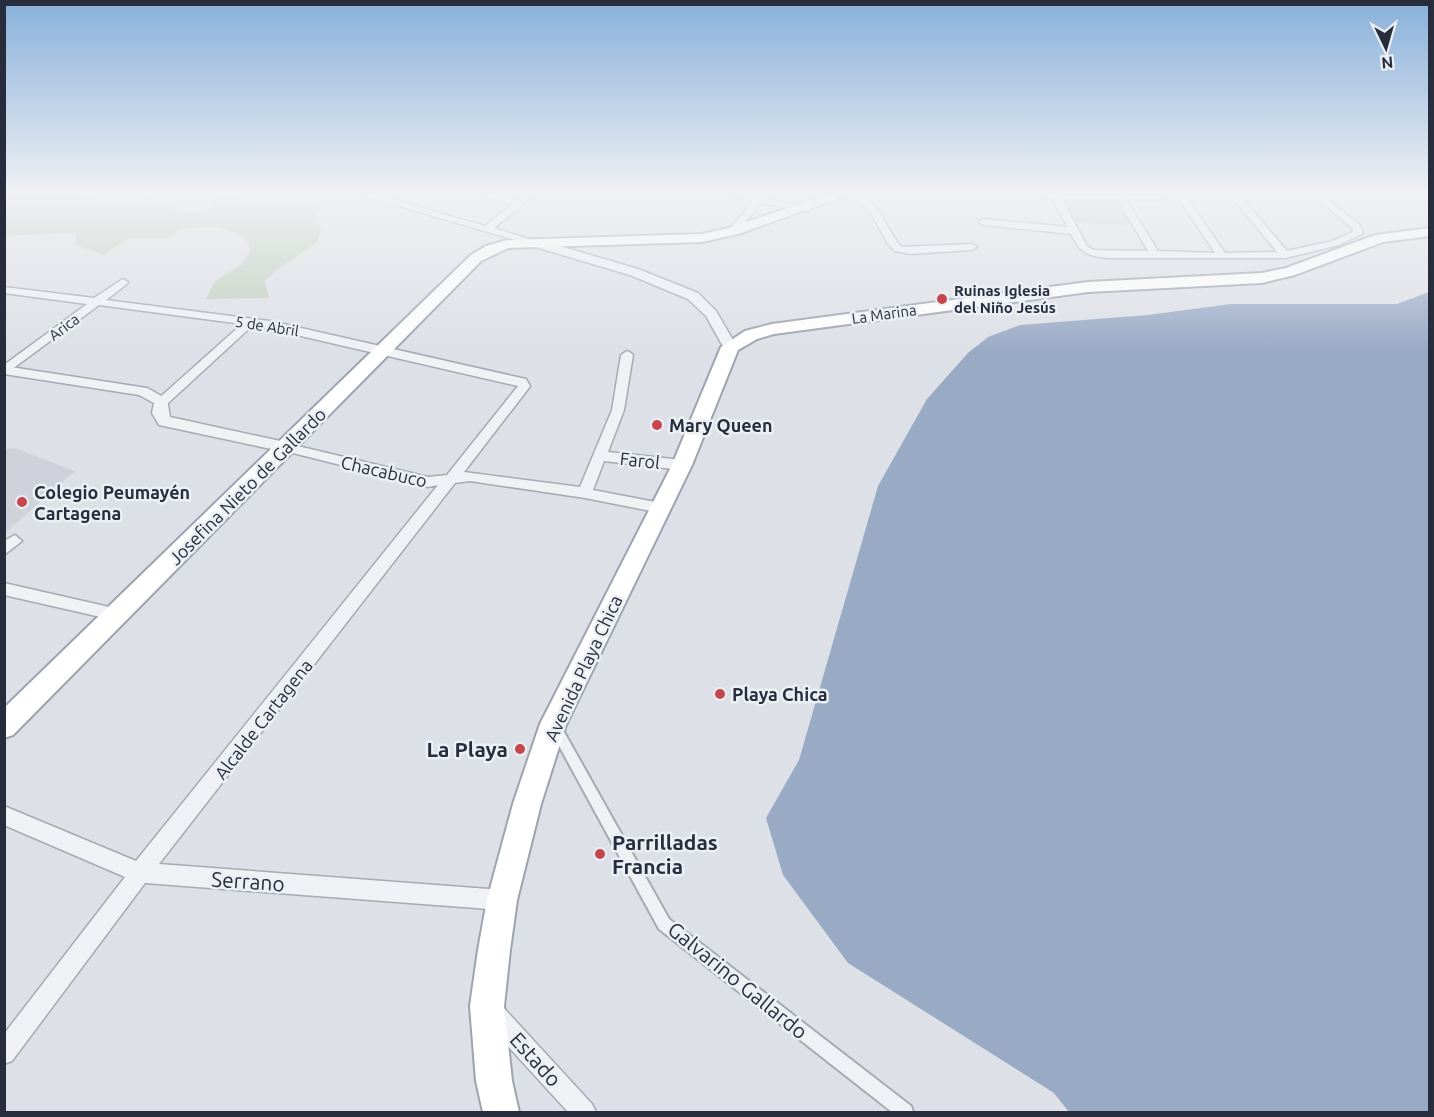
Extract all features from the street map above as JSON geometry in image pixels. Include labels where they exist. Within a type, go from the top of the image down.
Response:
[{"type":"main road","name":"Josefina Nieto de Gallardo","points":[[4,726],[383,349],[481,247]]},
{"type":"main road","name":"La Marina","points":[[730,347],[751,335],[772,329],[1044,292],[1121,285],[1262,278],[1290,272],[1356,247]]},
{"type":"main road","name":"Avenida Playa Chica","points":[[501,1113],[494,1081],[487,1006],[502,900],[527,804],[553,724],[682,465],[730,347]]},
{"type":"street","points":[[551,247],[634,272],[693,296],[711,314],[730,347]]},
{"type":"street","points":[[897,247],[910,251],[970,247]]},
{"type":"street","points":[[1083,247],[1090,253],[1222,256],[1285,255],[1317,247]]},
{"type":"street","points":[[1151,247],[1155,254]]},
{"type":"street","points":[[1216,247],[1222,256]]},
{"type":"street","points":[[1278,247],[1285,255]]},
{"type":"street","name":"Arica","points":[[5,370],[123,282]]},
{"type":"street","name":"5 de Abril","points":[[4,290],[270,324],[522,382],[524,386]]},
{"type":"street","points":[[5,370],[142,391],[155,396],[162,402],[249,323]]},
{"type":"street","points":[[585,493],[618,410],[627,355]]},
{"type":"street","name":"Alcalde Cartagena","points":[[4,1053],[140,873],[524,386]]},
{"type":"street","name":"Chacabuco","points":[[162,402],[160,413],[164,421],[285,447],[428,482],[470,476],[585,493],[661,508]]},
{"type":"street","name":"Farol","points":[[599,456],[682,465]]},
{"type":"street","points":[[4,588],[118,615]]},
{"type":"street","name":"Galvarino Gallardo","points":[[553,724],[664,924],[905,1113]]},
{"type":"street","name":"Serrano","points":[[4,815],[140,873],[502,900]]},
{"type":"street","name":"Estado","points":[[487,1006],[584,1113]]},
{"type":"shaded area","name":"Colegio Peumayén Cartagena","points":[[14,448],[75,471],[5,533],[5,449]]},
{"type":"green space","points":[[82,247],[115,247],[103,255]]},
{"type":"green space","points":[[250,247],[311,247],[279,268],[265,281],[269,298],[206,299],[215,281],[241,265],[251,250]]},
{"type":"water","points":[[1429,292],[1429,1112],[1069,1112],[1054,1093],[848,963],[783,875],[766,818],[799,760],[878,486],[927,399],[968,353],[988,337],[1020,325],[1148,315],[1231,304],[1397,304]]},
{"type":"place","name":"Ruinas Iglesia del Niño Jesús","points":[[942,299]]},
{"type":"place","name":"Mary Queen","points":[[657,425]]},
{"type":"place","name":"Colegio Peumayén Cartagena","points":[[22,502]]},
{"type":"place","name":"Playa Chica","points":[[720,694]]},
{"type":"place","name":"La Playa","points":[[520,749]]},
{"type":"place","name":"Parrilladas Francia","points":[[600,854]]}]
